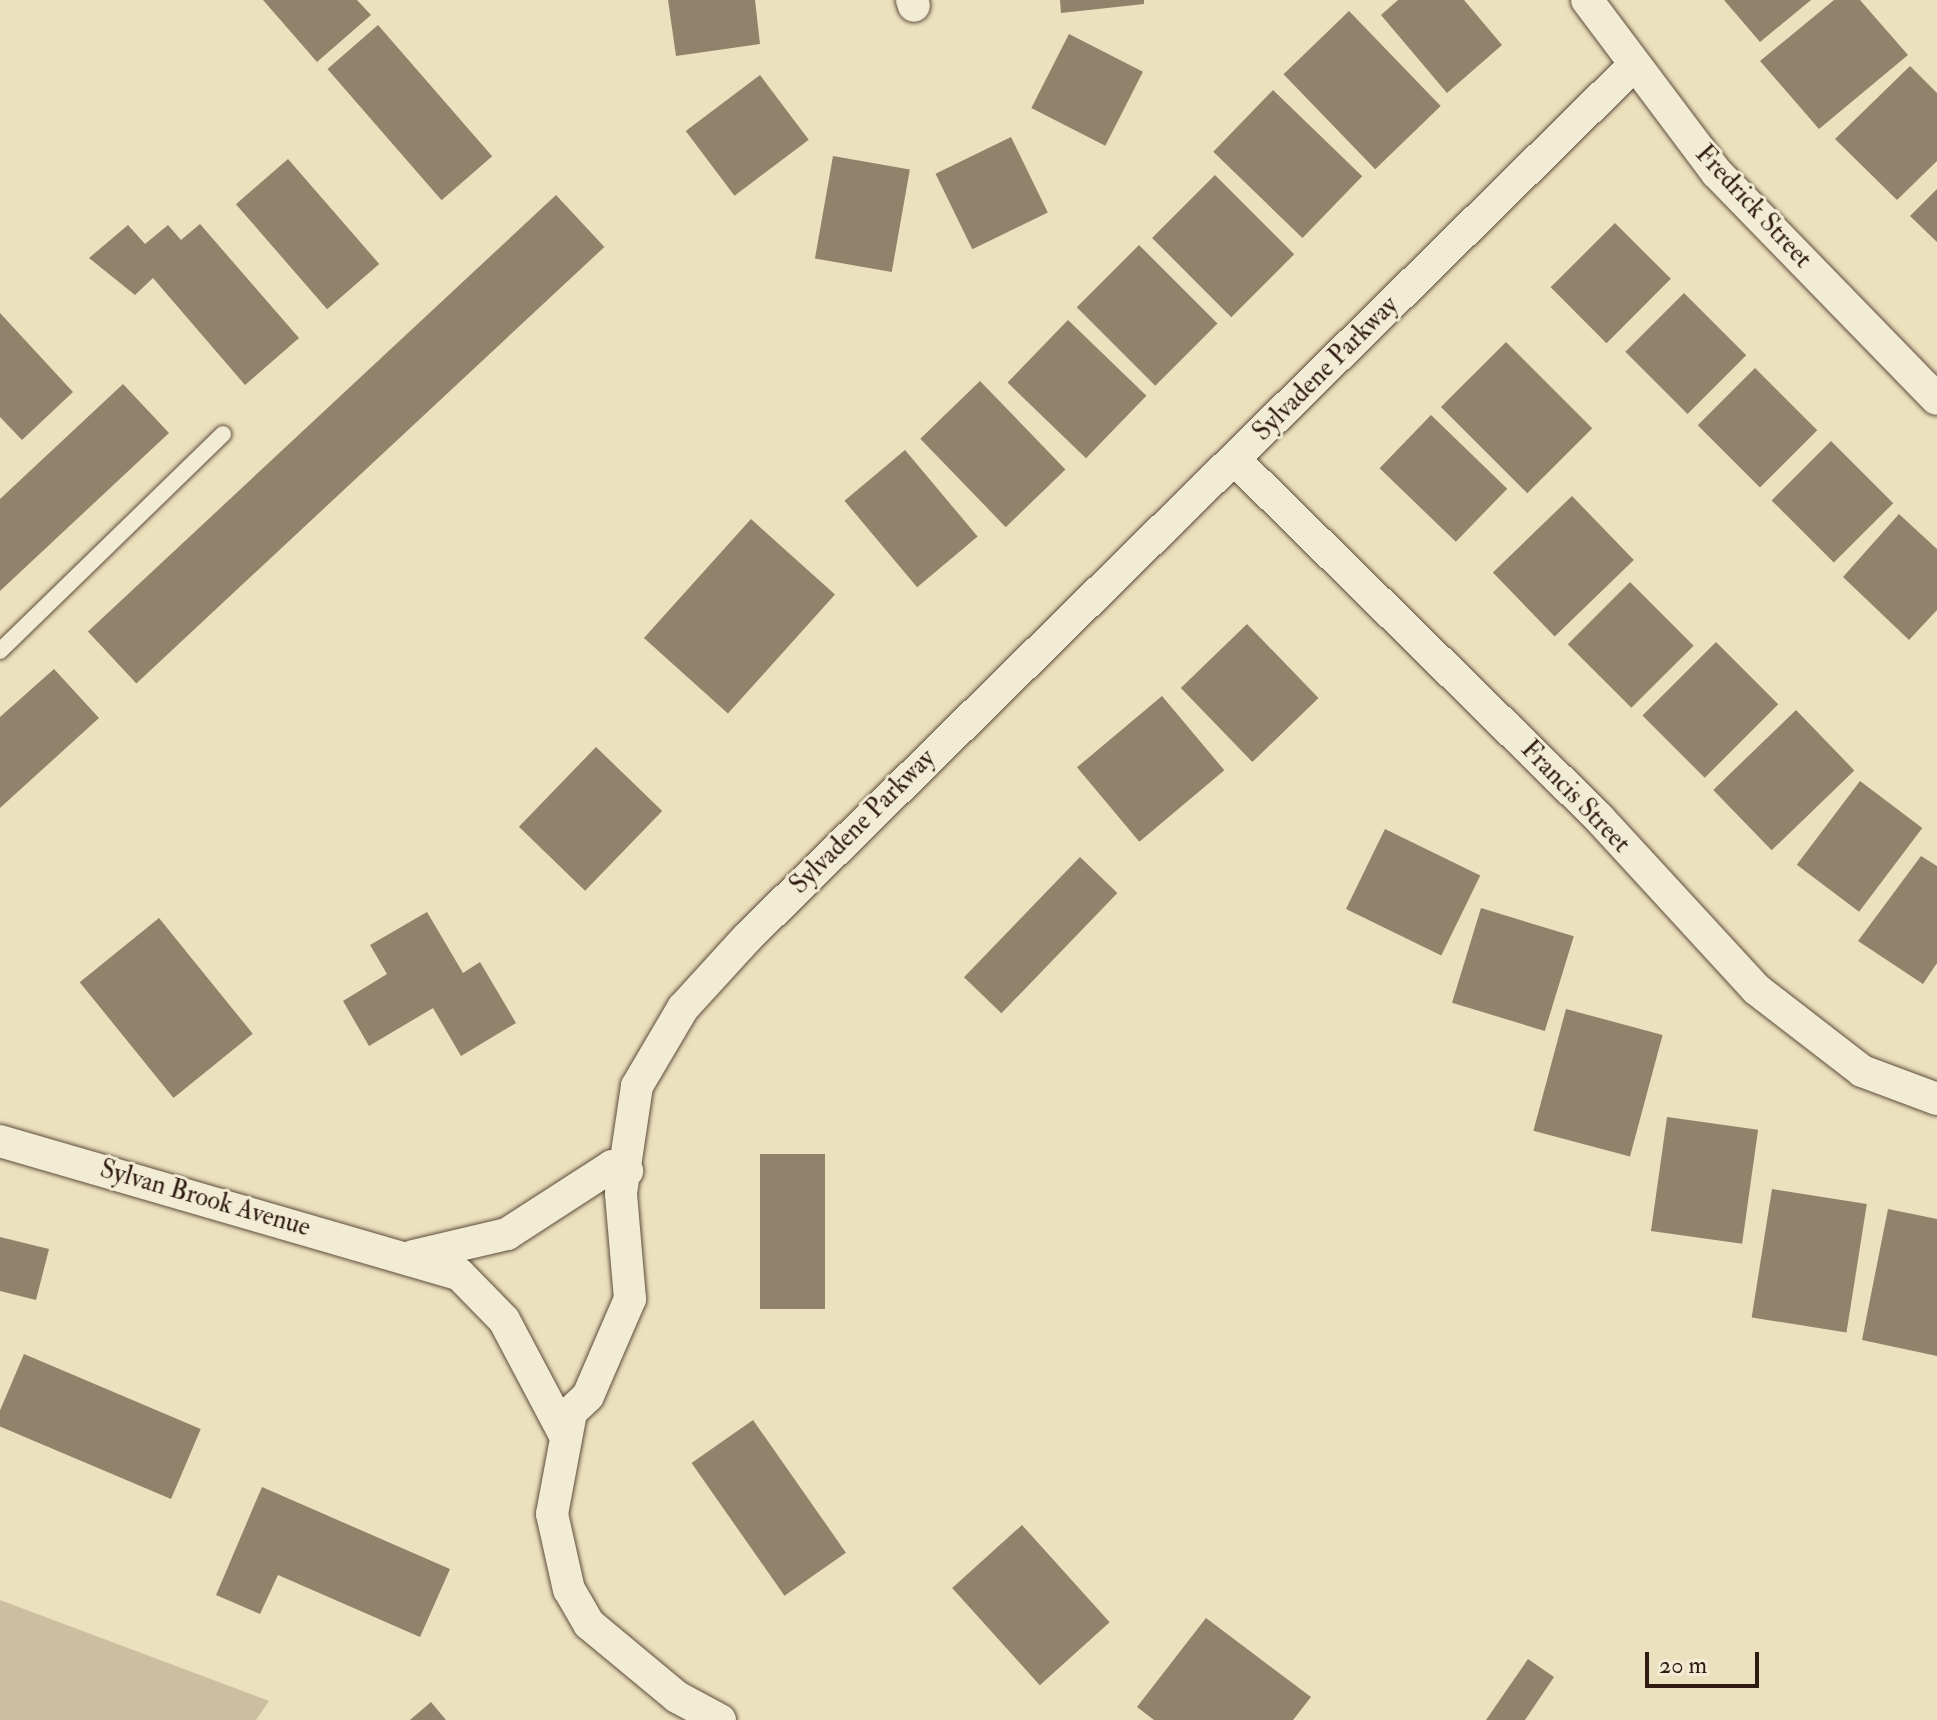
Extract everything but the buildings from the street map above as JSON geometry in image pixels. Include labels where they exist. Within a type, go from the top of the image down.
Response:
[{"type":"street","name":"Fredrick Street","points":[[1587,0],[1717,173],[1937,399]]},
{"type":"street","name":"Sylvadene Parkway","points":[[720,1720],[642,1671],[589,1624],[569,1590],[552,1514],[565,1435],[630,1299],[621,1193],[627,1171],[627,1125],[637,1086],[683,1008],[999,686],[1235,460],[1634,65]]},
{"type":"street","name":"Francis Street","points":[[1235,460],[1599,818],[1756,989],[1862,1071],[1937,1099]]},
{"type":"street","name":"Sylvan Brook Avenue","points":[[0,1141],[409,1257],[459,1274],[504,1320],[565,1435]]},
{"type":"street","name":"Sylvan Brook Avenue","points":[[409,1257],[507,1234],[612,1166],[627,1171]]},
{"type":"lane","points":[[0,651],[223,434]]},
{"type":"shaded area","points":[[0,1600],[269,1701],[256,1720],[0,1720]]}]
